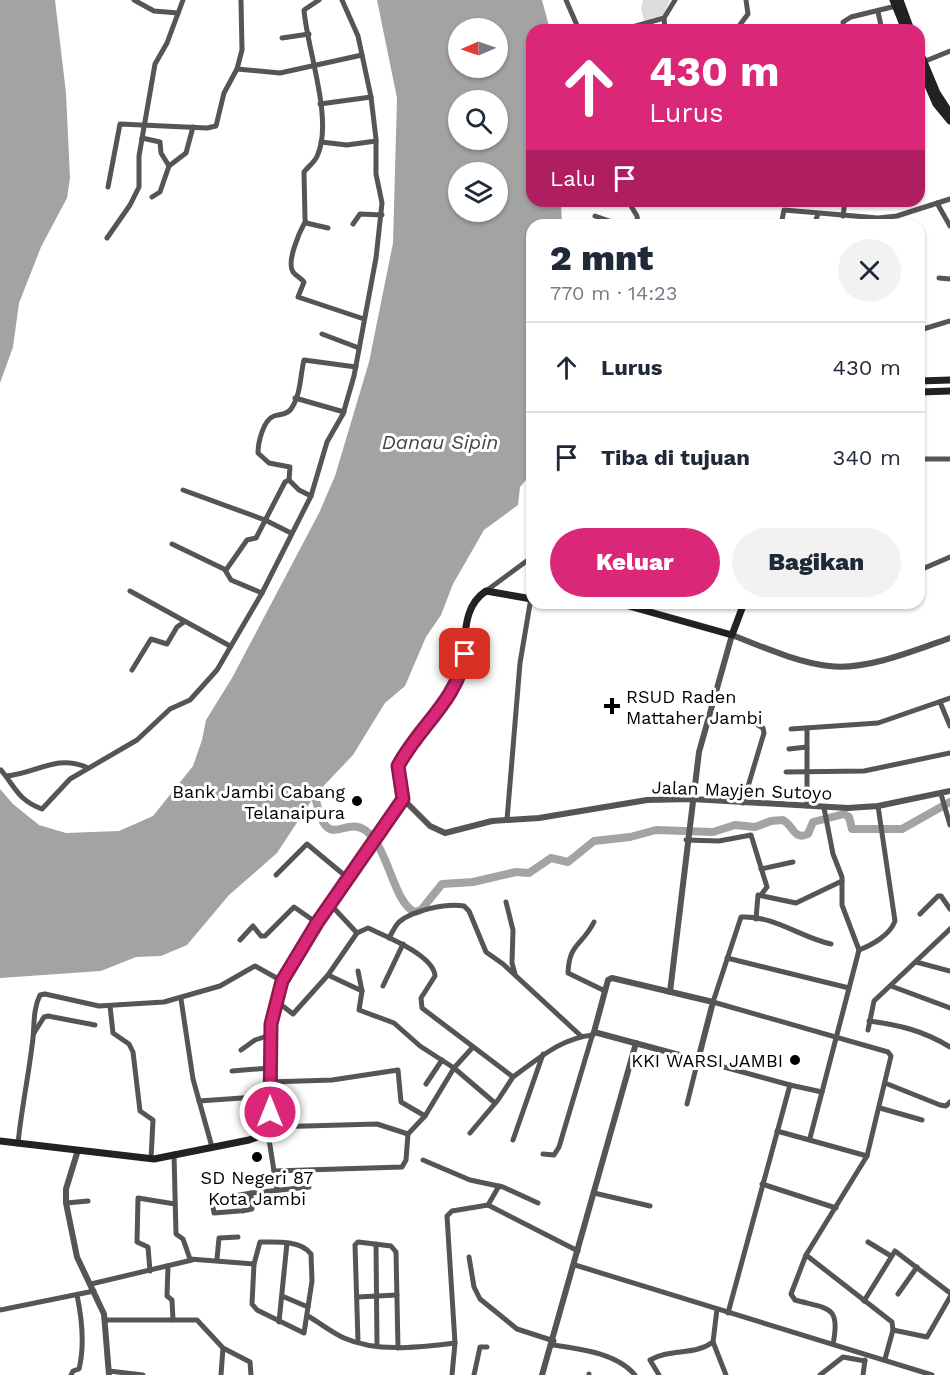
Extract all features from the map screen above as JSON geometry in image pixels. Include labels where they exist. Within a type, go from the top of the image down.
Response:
[{"type":"main road","points":[[896,2],[902,24]]},
{"type":"main road","points":[[896,2],[908,24]]},
{"type":"main road","points":[[925,72],[950,113]]},
{"type":"main road","points":[[925,75],[936,104],[950,121]]},
{"type":"main road","points":[[925,381],[950,381]]},
{"type":"main road","points":[[925,392],[950,391]]},
{"type":"main road","points":[[0,1141],[151,1159],[249,1140],[269,1130],[270,1035],[275,1000],[282,981],[317,923],[403,799],[398,766],[458,681],[465,654],[469,613],[474,600],[486,591],[526,597]]},
{"type":"main road","points":[[641,609],[732,636],[742,609]]},
{"type":"street","points":[[134,0],[154,11],[178,13]]},
{"type":"street","points":[[107,238],[130,205],[138,187],[142,138],[155,64],[167,43],[183,0]]},
{"type":"street","points":[[108,187],[119,124],[216,126],[224,93],[237,69],[243,40],[241,0]]},
{"type":"street","points":[[319,0],[304,9],[320,104],[321,142],[312,165],[304,172],[305,222],[297,238],[291,265],[293,272],[304,282],[298,297],[364,319]]},
{"type":"street","points":[[1,770],[12,788],[24,800],[42,809],[59,790],[86,767],[137,740],[170,709],[190,700],[217,670],[262,593],[311,496],[327,442],[344,412],[356,368],[382,215],[382,195],[376,174],[376,141],[371,97],[358,36],[342,0]]},
{"type":"street","points":[[566,0],[576,24]]},
{"type":"street","points":[[664,24],[664,18],[675,0]]},
{"type":"street","points":[[740,24],[748,14],[746,0]]},
{"type":"street","points":[[845,24],[845,20],[878,12],[896,2]]},
{"type":"street","points":[[878,12],[881,24]]},
{"type":"street","points":[[645,24],[664,18]]},
{"type":"street","points":[[282,38],[309,34]]},
{"type":"street","points":[[925,63],[950,51]]},
{"type":"street","points":[[237,69],[280,74],[362,55]]},
{"type":"street","points":[[320,104],[371,97]]},
{"type":"street","points":[[152,197],[160,192],[169,166],[186,153],[193,127]]},
{"type":"street","points":[[142,138],[160,142],[160,153],[169,166]]},
{"type":"street","points":[[321,142],[346,145],[376,141]]},
{"type":"street","points":[[925,207],[950,199]]},
{"type":"street","points":[[937,203],[950,226]]},
{"type":"street","points":[[791,207],[818,214],[869,219]]},
{"type":"street","points":[[843,216],[844,207]]},
{"type":"street","points":[[888,219],[925,207]]},
{"type":"street","points":[[353,224],[360,214],[382,215]]},
{"type":"street","points":[[816,219],[818,214]]},
{"type":"street","points":[[595,216],[604,219]]},
{"type":"street","points":[[305,222],[328,228]]},
{"type":"street","points":[[939,278],[950,279]]},
{"type":"street","points":[[925,328],[950,321]]},
{"type":"street","points":[[322,334],[359,348]]},
{"type":"street","points":[[311,496],[299,490],[289,480],[290,467],[270,463],[259,456],[257,450],[266,423],[272,417],[288,412],[301,381],[304,360],[356,368]]},
{"type":"street","points":[[295,398],[344,412]]},
{"type":"street","points":[[925,461],[950,459]]},
{"type":"street","points":[[225,570],[247,540],[256,538],[285,482],[289,480]]},
{"type":"street","points":[[183,490],[265,520],[291,533]]},
{"type":"street","points":[[172,544],[225,570],[231,580],[262,593]]},
{"type":"street","points":[[925,568],[950,557]]},
{"type":"street","points":[[486,591],[526,561]]},
{"type":"street","points":[[130,591],[230,646]]},
{"type":"street","points":[[507,820],[520,663],[530,609]]},
{"type":"street","points":[[132,670],[152,639],[166,644],[184,622]]},
{"type":"street","points":[[670,992],[686,839],[699,752],[732,636],[792,657],[836,666],[876,661],[950,638]]},
{"type":"street","points":[[791,729],[878,723],[950,698]]},
{"type":"street","points":[[940,702],[950,726]]},
{"type":"street","points":[[743,803],[764,733],[763,728],[758,724]]},
{"type":"street","points":[[807,728],[807,806]]},
{"type":"street","points":[[789,749],[807,747]]},
{"type":"street","points":[[786,772],[877,770],[950,753]]},
{"type":"street","points":[[6,776],[61,762],[74,762],[86,767]]},
{"type":"street","name":"Jalan Mayjen Sutoyo","points":[[403,799],[430,826],[445,833],[507,820],[556,815],[647,800],[692,799],[824,808],[878,806],[942,797],[950,791]]},
{"type":"street","points":[[942,797],[950,824]]},
{"type":"street","points":[[859,950],[878,939],[893,926],[894,921],[878,806]]},
{"type":"street","points":[[810,1138],[859,950],[842,905],[842,881],[824,818],[824,808]]},
{"type":"street","points":[[686,839],[719,841],[750,834],[767,887],[758,897],[756,919]]},
{"type":"street","points":[[276,875],[307,844],[349,879]]},
{"type":"street","points":[[761,869],[793,862]]},
{"type":"street","points":[[761,895],[796,903],[842,881]]},
{"type":"street","points":[[920,914],[938,896],[947,900],[950,909]]},
{"type":"street","points":[[506,902],[513,930],[512,963],[516,976]]},
{"type":"street","points":[[330,904],[357,933]]},
{"type":"street","points":[[389,938],[397,924],[408,916],[451,905],[464,906],[469,910],[483,948],[581,1036]]},
{"type":"street","points":[[240,940],[253,926],[261,936],[266,936],[294,907],[317,923]]},
{"type":"street","points":[[687,1104],[712,1002],[739,919],[742,916],[804,932],[812,940],[831,944]]},
{"type":"street","points":[[594,922],[585,937],[572,948],[568,973],[605,991]]},
{"type":"street","points":[[275,1000],[293,1014],[328,975],[357,933],[365,927],[403,944],[435,969],[434,979],[421,998],[422,1008],[513,1077]]},
{"type":"street","points":[[868,1030],[874,1001],[950,929]]},
{"type":"street","points":[[383,986],[403,944]]},
{"type":"street","points":[[727,958],[849,988]]},
{"type":"street","points":[[916,962],[950,971]]},
{"type":"street","points":[[18,1144],[34,1033],[33,1020],[38,999],[43,994],[82,1004],[110,1006],[181,999],[228,983],[255,966],[282,981]]},
{"type":"street","points":[[358,971],[362,991],[359,1010],[394,1023],[420,1046],[454,1068],[472,1086],[495,1103]]},
{"type":"street","points":[[328,975],[362,991]]},
{"type":"street","points":[[543,1154],[554,1155],[560,1147],[608,980],[614,978],[838,1036],[890,1053],[880,1108],[867,1156],[806,1255],[791,1297],[830,1311],[835,1316],[837,1325],[833,1344]]},
{"type":"street","points":[[891,986],[950,1008]]},
{"type":"street","points":[[181,999],[193,1079],[212,1147]]},
{"type":"street","points":[[110,1006],[113,1033],[129,1044],[133,1052],[140,1111],[153,1120],[151,1159]]},
{"type":"street","points":[[34,1033],[44,1017],[48,1016],[95,1024]]},
{"type":"street","points":[[869,1021],[900,1025],[925,1033],[950,1047]]},
{"type":"street","points":[[470,1133],[513,1077],[544,1053],[581,1036],[593,1034],[636,1043],[822,1092]]},
{"type":"street","points":[[241,1050],[255,1040],[270,1035]]},
{"type":"street","points":[[542,1375],[553,1343],[636,1043]]},
{"type":"street","points":[[274,1171],[402,1167],[406,1160],[408,1134],[425,1116],[454,1068],[473,1047]]},
{"type":"street","points":[[513,1140],[544,1053]]},
{"type":"street","points":[[426,1084],[441,1060]]},
{"type":"street","points":[[232,1071],[270,1068]]},
{"type":"street","points":[[270,1082],[332,1080],[398,1070],[400,1102],[425,1116]]},
{"type":"street","points":[[885,1083],[940,1105],[946,1106],[950,1102]]},
{"type":"street","points":[[728,1312],[790,1085]]},
{"type":"street","points":[[199,1101],[270,1096]]},
{"type":"street","points":[[880,1108],[922,1120]]},
{"type":"street","points":[[277,1190],[269,1130],[377,1124],[408,1134]]},
{"type":"street","points":[[777,1131],[810,1138],[867,1156]]},
{"type":"street","points":[[78,1150],[66,1189],[66,1203],[77,1257],[93,1288],[105,1320],[109,1373],[143,1375]]},
{"type":"street","points":[[174,1154],[176,1234],[183,1239],[192,1260]]},
{"type":"street","points":[[423,1160],[470,1180],[499,1186],[538,1203]]},
{"type":"street","points":[[762,1184],[836,1208]]},
{"type":"street","points":[[488,1205],[499,1186]]},
{"type":"street","points":[[251,1193],[252,1209],[214,1213],[212,1200],[251,1193],[309,1187]]},
{"type":"street","points":[[594,1193],[650,1206]]},
{"type":"street","points":[[150,1271],[148,1247],[136,1242],[138,1198],[175,1204]]},
{"type":"street","points":[[66,1203],[88,1201]]},
{"type":"street","points":[[452,1375],[455,1343],[447,1216],[452,1211],[488,1205],[578,1251]]},
{"type":"street","points":[[217,1259],[219,1238],[238,1237]]},
{"type":"street","points":[[260,1242],[287,1243],[302,1247],[311,1254],[313,1270],[308,1316],[303,1333],[256,1310],[252,1304],[254,1264],[260,1242]]},
{"type":"street","points":[[868,1242],[891,1256]]},
{"type":"street","points":[[279,1322],[287,1243]]},
{"type":"street","points":[[358,1341],[355,1243],[391,1246],[396,1252],[398,1348]]},
{"type":"street","points":[[376,1244],[377,1345]]},
{"type":"street","points":[[864,1301],[896,1251],[950,1295],[927,1337],[893,1330]]},
{"type":"street","points":[[806,1255],[889,1320],[893,1330],[885,1359]]},
{"type":"street","points":[[469,1257],[474,1287],[480,1299],[517,1329],[553,1343],[617,1360],[635,1375]]},
{"type":"street","points":[[0,1310],[77,1295],[93,1288],[192,1260],[217,1259],[254,1264]]},
{"type":"street","points":[[575,1265],[833,1344],[866,1358]]},
{"type":"street","points":[[168,1266],[166,1296],[172,1300],[173,1320]]},
{"type":"street","points":[[898,1293],[917,1267]]},
{"type":"street","points":[[71,1375],[73,1371],[79,1370],[81,1359],[82,1329],[77,1295]]},
{"type":"street","points":[[357,1297],[397,1295]]},
{"type":"street","points":[[282,1296],[308,1307]]},
{"type":"street","points":[[717,1309],[713,1342],[726,1375]]},
{"type":"street","points":[[308,1316],[340,1336],[377,1345],[398,1348],[455,1343]]},
{"type":"street","points":[[105,1320],[199,1321],[224,1348],[250,1362],[251,1375]]},
{"type":"street","points":[[659,1375],[650,1360],[673,1352],[702,1349],[713,1342]]},
{"type":"street","points":[[474,1375],[477,1352],[480,1347],[487,1347]]},
{"type":"street","points":[[221,1375],[224,1348]]},
{"type":"street","points":[[820,1375],[843,1357],[885,1359],[932,1375]]},
{"type":"street","points":[[862,1375],[866,1358]]},
{"type":"shaded area","points":[[643,0],[670,0],[663,15],[644,21],[641,8]]},
{"type":"water","points":[[0,0],[55,0],[66,93],[70,178],[67,198],[41,247],[19,303],[13,347],[0,383]]},
{"type":"water","name":"Danau Sipin","points":[[377,0],[542,0],[548,24],[526,24],[526,207],[561,207],[562,219],[526,219],[526,480],[520,487],[518,505],[484,530],[453,584],[441,615],[426,637],[405,686],[385,703],[353,755],[315,795],[277,853],[229,895],[187,945],[161,956],[136,957],[101,971],[0,978],[0,789],[13,804],[39,825],[66,833],[119,831],[153,816],[193,766],[206,720],[232,678],[319,513],[335,476],[369,362],[393,243],[397,98]]},
{"type":"waterway","points":[[315,795],[319,813],[324,824],[330,829],[357,827],[365,830],[373,838],[386,861],[401,898],[415,912],[421,910],[442,884],[473,882],[516,872],[529,873],[551,858],[568,862],[594,841],[630,837],[656,830],[713,832],[735,825],[755,827],[771,821],[783,820],[797,834],[803,836],[808,834],[813,822],[844,814],[849,817],[852,829],[902,829],[950,802]]},
{"type":"place","name":"RSUD Raden Mattaher Jambi","points":[[612,706]]},
{"type":"place","name":"Bank Jambi Cabang Telanaipura","points":[[357,801]]},
{"type":"place","name":"KKI WARSI JAMBI","points":[[795,1060]]},
{"type":"place","name":"SD Negeri 87 Kota Jambi","points":[[257,1157]]},
{"type":"route","points":[[270,1112],[271,1024],[276,996],[282,981],[317,923],[403,799],[398,766],[440,710],[458,681],[465,654]]}]
